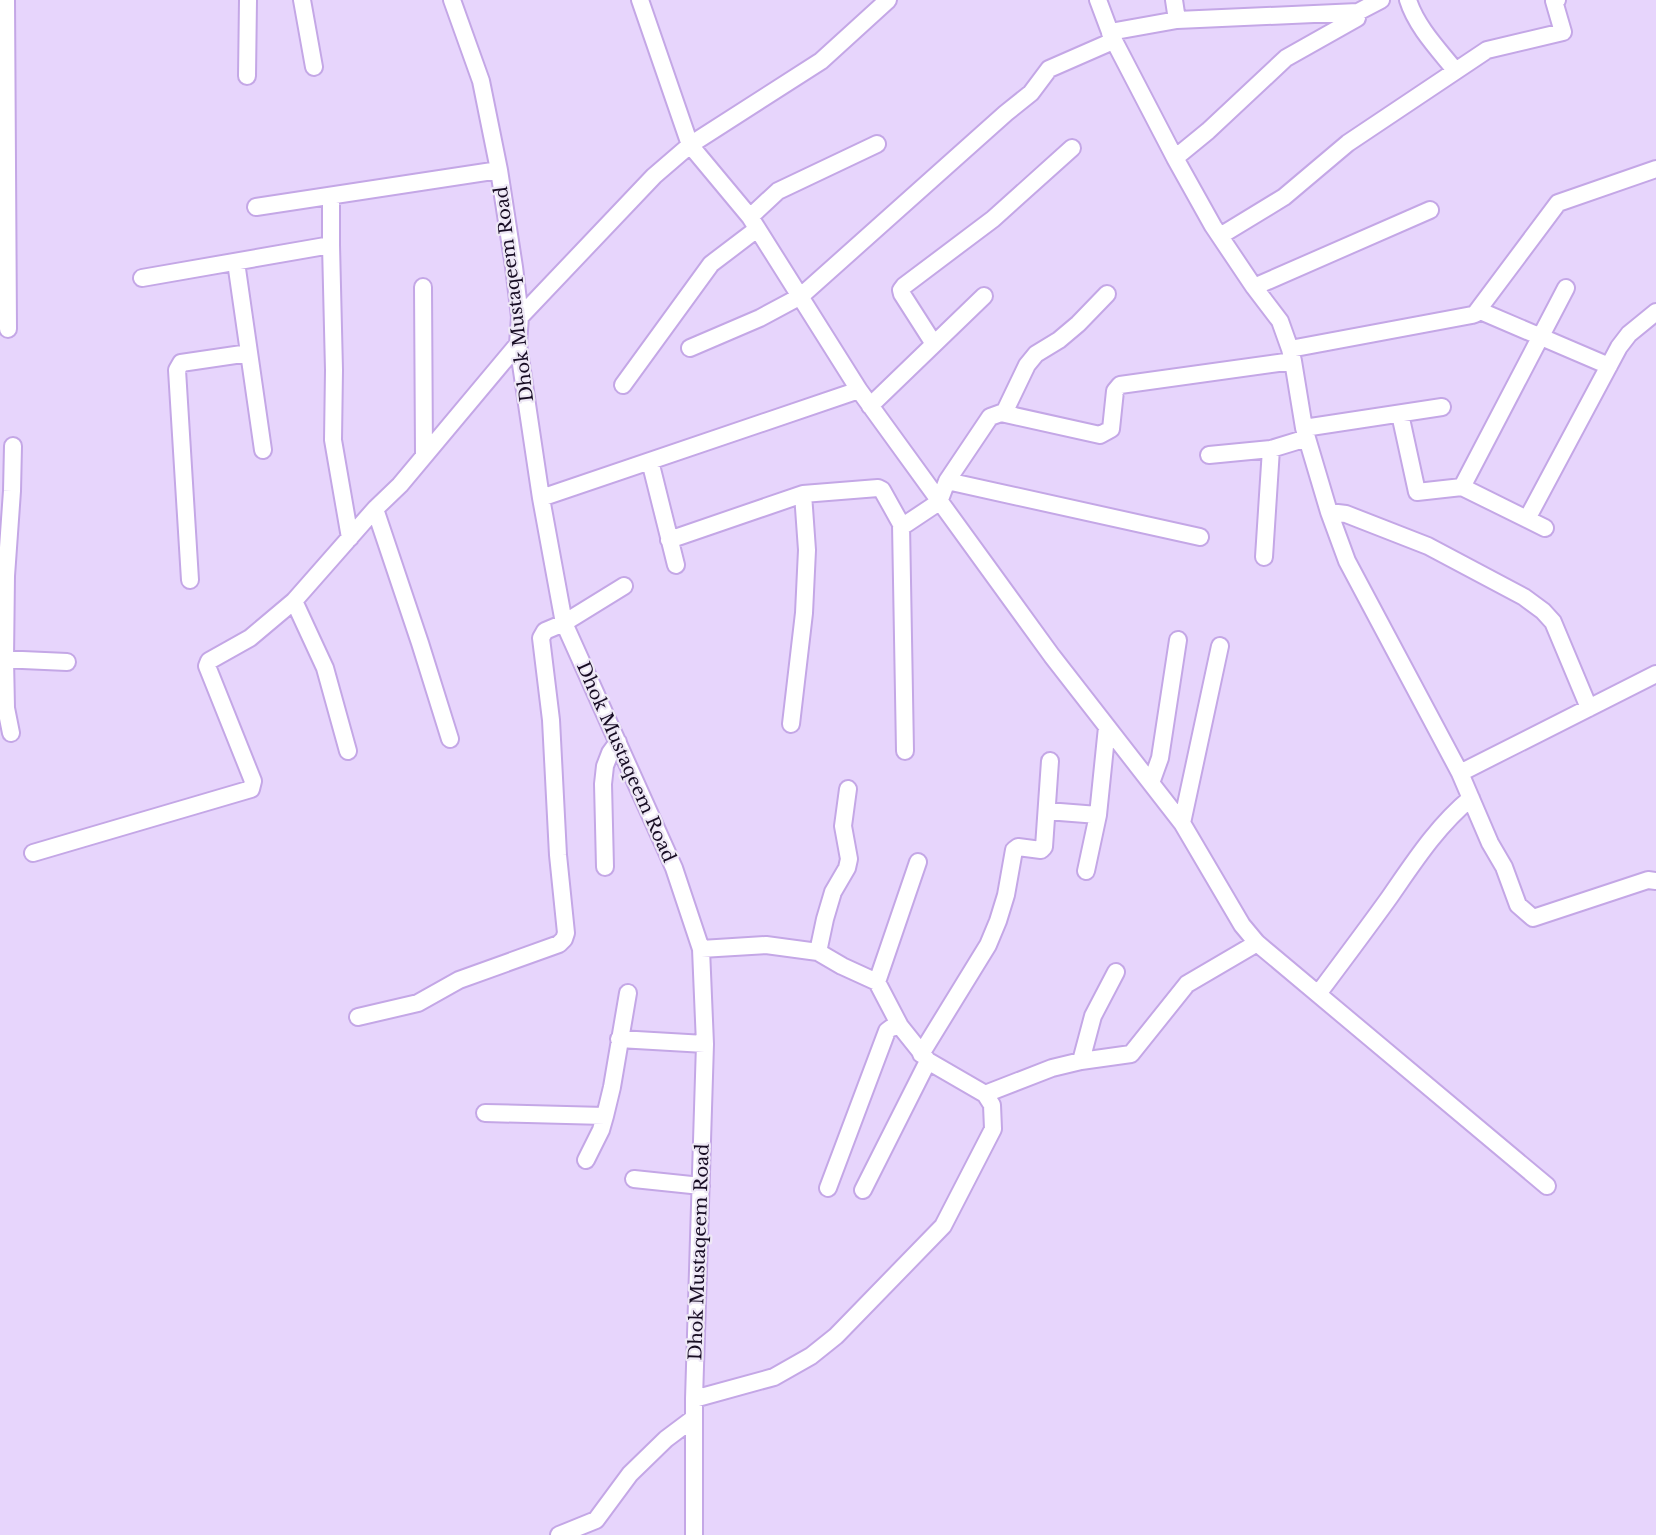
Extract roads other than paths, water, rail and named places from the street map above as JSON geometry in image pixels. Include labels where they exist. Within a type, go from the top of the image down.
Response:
[{"type":"street","points":[[6,0],[4,144],[8,329]]},
{"type":"street","points":[[247,76],[248,0]]},
{"type":"street","points":[[302,0],[314,67]]},
{"type":"street","name":"Dhok Mustaqeem Road","points":[[452,0],[481,81],[499,170],[520,317],[518,344],[541,498],[564,623],[674,868],[701,949],[705,1044],[694,1399],[694,1535]]},
{"type":"street","points":[[640,0],[690,146],[754,223],[859,390],[939,502],[1052,656],[1182,823],[1242,925],[1257,943],[1547,1186]]},
{"type":"street","points":[[520,317],[654,176],[690,146],[821,61],[888,0]]},
{"type":"street","points":[[1098,0],[1112,36],[1175,158],[1220,236],[1280,321],[1291,355],[1305,433],[1329,512],[1347,561],[1460,773],[1518,905],[1533,918],[1648,880],[1656,881]]},
{"type":"street","points":[[1174,0],[1177,20]]},
{"type":"street","points":[[690,348],[760,318],[801,296],[1006,113],[1032,93],[1049,69],[1112,36],[1177,20],[1358,12],[1381,0]]},
{"type":"street","points":[[1408,0],[1411,10],[1424,30],[1455,70]]},
{"type":"street","points":[[1220,236],[1284,197],[1348,143],[1488,50],[1563,32],[1554,1],[1557,0]]},
{"type":"street","points":[[1175,158],[1216,124],[1286,58],[1357,18],[1358,12]]},
{"type":"street","points":[[623,385],[711,264],[754,223],[778,191],[877,144]]},
{"type":"street","points":[[934,344],[901,290],[993,219],[1072,148]]},
{"type":"street","points":[[256,207],[499,170]]},
{"type":"street","points":[[901,524],[906,524],[939,502],[946,481],[990,417],[996,414],[1004,413],[1100,435],[1111,429],[1115,391],[1120,385],[1291,355],[1472,315],[1558,203],[1656,171]]},
{"type":"street","points":[[331,196],[333,440],[350,538]]},
{"type":"street","points":[[1254,287],[1430,210]]},
{"type":"street","points":[[142,278],[331,245]]},
{"type":"street","points":[[237,262],[263,450]]},
{"type":"street","points":[[423,287],[424,456]]},
{"type":"street","points":[[1462,487],[1566,288]]},
{"type":"street","points":[[1004,413],[1027,365],[1036,354],[1059,340],[1078,324],[1107,294]]},
{"type":"street","points":[[870,406],[984,296]]},
{"type":"street","points":[[1478,310],[1609,366]]},
{"type":"street","points":[[1527,519],[1619,347],[1629,334],[1656,312]]},
{"type":"street","points":[[33,853],[251,789],[253,781],[207,663],[250,638],[294,601],[375,509],[400,485],[518,344]]},
{"type":"street","points":[[190,580],[177,370],[182,363],[249,353]]},
{"type":"street","points":[[541,498],[859,390]]},
{"type":"street","points":[[1209,454],[1270,449],[1305,433],[1442,407]]},
{"type":"street","points":[[1400,414],[1417,492],[1462,487],[1545,528]]},
{"type":"street","points":[[11,733],[6,708],[2,659],[13,446]]},
{"type":"street","points":[[1264,557],[1270,449]]},
{"type":"street","points":[[650,461],[676,565]]},
{"type":"street","points":[[946,481],[1200,537]]},
{"type":"street","points":[[669,540],[803,494],[878,488],[882,490],[901,524],[905,751]]},
{"type":"street","points":[[791,724],[804,613],[807,550],[803,494]]},
{"type":"street","points":[[375,509],[450,739]]},
{"type":"street","points":[[1329,512],[1346,514],[1428,546],[1524,597],[1543,611],[1553,622],[1589,708]]},
{"type":"street","points":[[358,1017],[418,1003],[459,980],[559,944],[564,939],[566,933],[558,855],[551,720],[541,638],[545,631],[564,623],[624,586]]},
{"type":"street","points":[[294,601],[325,668],[348,751]]},
{"type":"street","points":[[1151,783],[1160,758],[1178,640]]},
{"type":"street","points":[[1182,823],[1220,646]]},
{"type":"street","points":[[2,659],[67,662]]},
{"type":"street","points":[[1460,773],[1656,674]]},
{"type":"street","points":[[1086,871],[1098,815],[1107,727]]},
{"type":"street","points":[[605,867],[604,766],[618,742]]},
{"type":"street","points":[[863,1190],[925,1058],[988,945],[1006,895],[1014,850],[1017,847],[1041,850],[1044,847],[1050,761]]},
{"type":"street","points":[[819,952],[833,892],[849,859],[843,826],[848,789]]},
{"type":"street","points":[[1318,994],[1355,946],[1431,838],[1471,798]]},
{"type":"street","points":[[1047,811],[1098,815]]},
{"type":"street","points":[[877,982],[918,862]]},
{"type":"street","points":[[985,1094],[1052,1068],[1081,1061],[1131,1054],[1187,984],[1257,943]]},
{"type":"street","points":[[694,1399],[774,1377],[811,1356],[836,1336],[944,1226],[993,1129],[992,1105],[985,1094],[925,1058],[900,1026],[877,982],[842,966],[819,952],[766,945],[701,949]]},
{"type":"street","points":[[1081,1061],[1093,1016],[1116,972]]},
{"type":"street","points":[[586,1160],[601,1130],[605,1116],[628,993]]},
{"type":"street","points":[[828,1188],[887,1031],[900,1026]]},
{"type":"street","points":[[619,1038],[705,1044]]},
{"type":"street","points":[[485,1113],[605,1116]]},
{"type":"street","points":[[634,1179],[701,1186]]},
{"type":"street","points":[[559,1535],[596,1520],[630,1474],[666,1439],[694,1418]]}]
